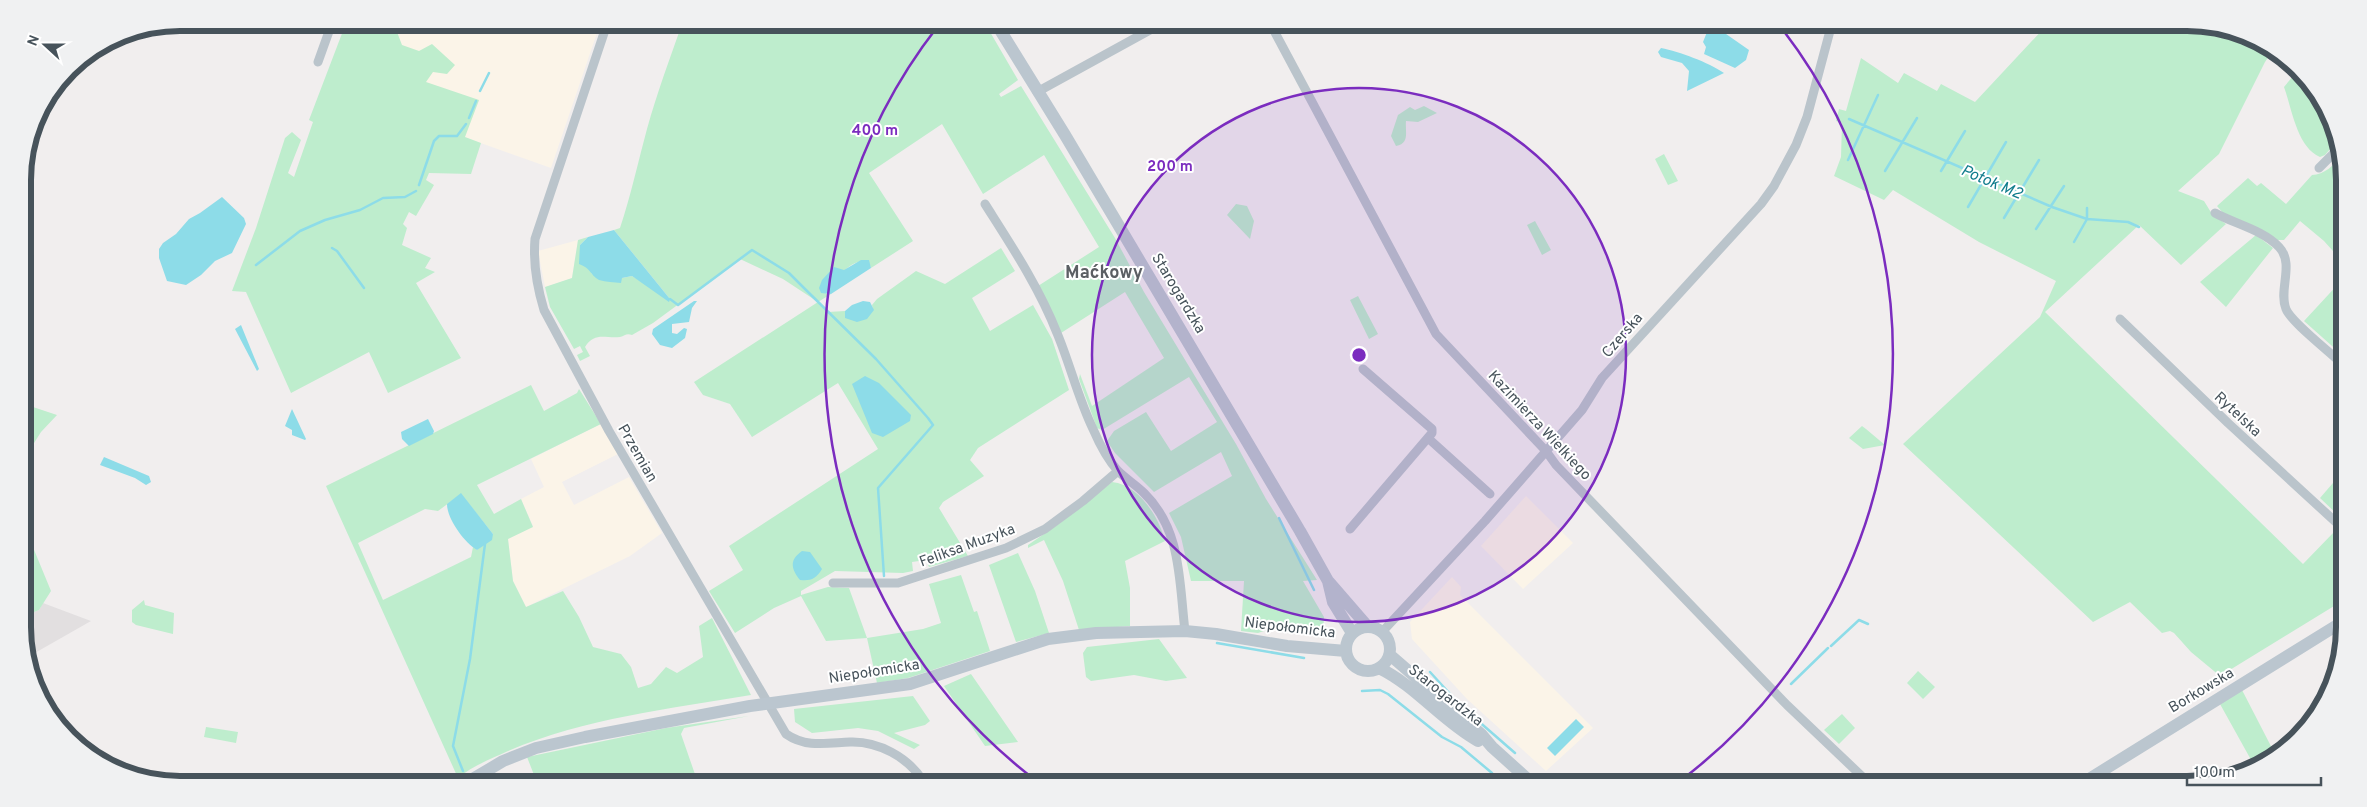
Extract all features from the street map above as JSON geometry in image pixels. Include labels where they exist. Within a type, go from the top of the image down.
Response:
[{"type":"main road","name":"Starogardzka","points":[[1001,32],[1195,352],[1328,581],[1368,627]]},
{"type":"main road","name":"Starogardzka","points":[[1328,581],[1333,602],[1352,633]]},
{"type":"main road","name":"Borkowska","points":[[2095,775],[2336,626]]},
{"type":"main road","points":[[1368,627],[1382,632],[1390,642],[1390,656],[1379,668],[1365,671],[1358,669],[1348,658],[1346,650],[1352,633],[1368,627]]},
{"type":"main road","name":"Niepołomicka","points":[[478,776],[503,761],[536,748],[767,703],[910,684],[1048,639],[1096,633],[1184,631],[1216,634],[1287,646],[1346,650]]},
{"type":"main road","name":"Starogardzka","points":[[1390,656],[1481,734],[1492,747],[1524,775]]},
{"type":"main road","name":"Starogardzka","points":[[1379,668],[1393,675],[1428,705],[1475,739],[1492,747]]},
{"type":"street","name":"Kazimierza Wielkiego","points":[[1275,31],[1436,334],[1546,451],[1556,465],[1750,668],[1861,775]]},
{"type":"street","name":"Czerska","points":[[1382,632],[1485,521],[1582,410],[1602,378],[1761,204],[1774,186],[1796,145],[1807,117],[1830,31]]},
{"type":"street","points":[[318,62],[329,32]]},
{"type":"street","name":"Przemian","points":[[604,32],[535,239],[534,252],[538,288],[544,310],[567,355],[786,734],[796,741],[827,745],[851,742],[878,746],[903,760],[918,776]]},
{"type":"street","points":[[1037,92],[1147,32]]},
{"type":"street","points":[[2319,168],[2333,154]]},
{"type":"street","points":[[985,204],[1019,256],[1057,331],[1092,427],[1107,456],[1118,471],[1145,493],[1166,524],[1175,544],[1179,562],[1184,631]]},
{"type":"street","points":[[2215,213],[2261,234],[2279,247],[2284,257],[2286,268],[2282,300],[2287,312],[2336,358]]},
{"type":"street","name":"Rytelska","points":[[2120,319],[2228,423],[2336,522]]},
{"type":"street","points":[[1350,529],[1429,439],[1432,430],[1374,373],[1363,369]]},
{"type":"street","points":[[1429,439],[1490,489]]},
{"type":"street","name":"Feliksa Muzyka","points":[[833,583],[898,583],[1006,548],[1045,529],[1083,502],[1118,471]]},
{"type":"shaded area","points":[[343,32],[597,32],[551,168],[464,137],[479,101],[336,51]]},
{"type":"shaded area","points":[[578,240],[572,278],[545,287],[538,251]]},
{"type":"shaded area","points":[[601,424],[618,454],[562,482],[574,505],[629,477],[662,533],[630,556],[526,607],[513,581],[508,539],[533,526],[521,499],[544,487],[531,459]]},
{"type":"shaded area","points":[[1526,496],[1573,543],[1523,589],[1481,546]]},
{"type":"shaded area","points":[[1452,577],[1461,587],[1460,595],[1593,728],[1546,771],[1467,699],[1412,639],[1410,622]]},
{"type":"shaded area","points":[[43,603],[91,621],[34,654],[31,613],[39,610]]},
{"type":"green space","points":[[2041,31],[2187,31],[2206,33],[2225,36],[2244,43],[2269,56],[2219,154],[2178,191],[2204,201],[2212,214],[2226,224],[2181,265],[2139,225],[2045,312],[2303,564],[2336,532],[2336,605],[2220,676],[2191,652],[2174,633],[2170,631],[2162,633],[2130,602],[2093,622],[1903,444],[2040,317],[2056,281],[1979,242],[1893,190],[1884,200],[1834,176],[1841,157],[1842,123],[1836,121],[1839,109],[1846,111],[1861,58],[1898,83],[1904,73],[1937,91],[1941,84],[1975,102]]},
{"type":"green space","points":[[343,32],[397,32],[402,45],[419,51],[432,44],[455,65],[447,74],[433,72],[426,82],[479,100],[465,137],[481,143],[471,174],[429,173],[426,180],[434,185],[416,216],[409,212],[403,224],[407,228],[402,245],[431,258],[425,268],[435,272],[416,283],[461,358],[388,393],[369,352],[291,393],[246,292],[232,291],[256,228],[285,138],[292,132],[301,140],[288,173],[294,177],[313,122],[309,120]]},
{"type":"green space","points":[[679,32],[990,32],[1018,80],[999,94],[1001,97],[1021,86],[1115,238],[1144,292],[1236,444],[1266,499],[1317,580],[1303,581],[1324,617],[1323,633],[1273,628],[1258,633],[1241,631],[1244,581],[1191,581],[1181,537],[1169,513],[1232,476],[1221,452],[1154,492],[1115,453],[1107,441],[1114,431],[1146,412],[1171,451],[1217,422],[1189,377],[1102,430],[1097,428],[1079,379],[1080,374],[1092,406],[1164,358],[1125,292],[1061,333],[1038,286],[1099,247],[1044,155],[983,194],[942,124],[869,173],[913,241],[871,268],[868,260],[854,263],[839,276],[826,294],[831,294],[818,302],[783,279],[740,259],[653,323],[632,335],[597,337],[593,339],[585,347],[590,356],[580,361],[577,355],[583,352],[580,346],[574,349],[550,307],[545,287],[572,278],[578,240],[588,237],[580,245],[592,274],[622,278],[632,276],[670,299],[614,230],[620,228],[664,76]]},
{"type":"green space","points":[[2293,76],[2316,106],[2328,132],[2332,147],[2325,155],[2320,157],[2306,145],[2296,126],[2284,87]]},
{"type":"green space","points":[[1424,106],[1437,113],[1418,122],[1406,121],[1405,140],[1396,146],[1391,136],[1398,115],[1410,107],[1415,110]]},
{"type":"green space","points":[[1664,154],[1678,181],[1668,185],[1655,159]]},
{"type":"green space","points":[[2334,163],[2336,254],[2324,241],[2300,221],[2284,240],[2277,240],[2223,213],[2217,206],[2248,178],[2257,186],[2261,183],[2286,204],[2312,175],[2325,171]]},
{"type":"green space","points":[[1236,204],[1247,206],[1254,221],[1250,239],[1227,215]]},
{"type":"green space","points":[[1535,221],[1551,250],[1542,255],[1527,225]]},
{"type":"green space","points":[[2256,235],[2273,248],[2226,307],[2200,282]]},
{"type":"green space","points":[[1001,248],[1015,271],[972,298],[990,331],[1033,305],[1052,339],[1069,390],[978,448],[970,460],[984,476],[943,502],[939,508],[968,556],[929,567],[926,560],[912,562],[913,571],[903,573],[835,571],[801,591],[801,595],[828,587],[849,588],[867,638],[826,641],[801,596],[774,608],[735,633],[709,591],[743,570],[729,546],[878,449],[838,383],[752,437],[730,404],[703,395],[694,382],[818,302],[828,312],[845,311],[846,318],[873,310],[872,305],[877,299],[916,271],[945,284]]},
{"type":"green space","points":[[2336,286],[2336,350],[2304,321]]},
{"type":"green space","points":[[1358,296],[1378,334],[1369,339],[1350,300]]},
{"type":"green space","points":[[531,385],[544,411],[577,393],[579,389],[601,424],[477,485],[494,514],[521,499],[533,527],[508,539],[513,581],[526,607],[563,591],[579,617],[593,647],[621,654],[631,667],[638,688],[651,684],[666,667],[677,673],[703,657],[699,626],[712,618],[751,695],[658,710],[567,730],[508,751],[475,766],[461,776],[457,776],[326,486]],"holes":[[[461,494],[493,534],[477,550],[473,547],[471,557],[383,600],[358,543],[425,509],[438,511]]]},
{"type":"green space","points":[[31,406],[57,415],[41,432],[31,447]]},
{"type":"green space","points":[[1862,426],[1885,445],[1863,449],[1849,438]]},
{"type":"green space","points":[[2336,479],[2336,513],[2320,498]]},
{"type":"green space","points":[[1112,482],[1122,484],[1139,496],[1153,513],[1165,541],[1125,561],[1130,588],[1130,626],[1079,630],[1063,581],[1044,540],[1028,548],[1028,545],[1060,523]]},
{"type":"green space","points":[[31,543],[51,591],[39,610],[31,613]]},
{"type":"green space","points":[[1018,553],[1035,591],[1049,633],[1016,642],[989,565]]},
{"type":"green space","points":[[961,575],[974,612],[977,611],[990,651],[908,678],[877,683],[867,638],[923,629],[941,623],[929,584]]},
{"type":"green space","points":[[144,600],[145,605],[174,613],[173,634],[136,625],[132,622],[132,610]]},
{"type":"green space","points":[[1159,639],[1187,678],[1166,681],[1134,675],[1091,681],[1086,677],[1083,653],[1087,647]]},
{"type":"green space","points":[[1918,671],[1935,687],[1923,699],[1907,683]]},
{"type":"green space","points":[[971,674],[1018,742],[985,746],[944,686]]},
{"type":"green space","points":[[2242,690],[2272,748],[2251,761],[2220,704]]},
{"type":"green space","points":[[913,696],[930,721],[925,725],[894,733],[920,745],[914,749],[878,731],[858,728],[812,733],[795,722],[794,709]]},
{"type":"green space","points":[[1842,714],[1855,728],[1839,744],[1824,730]]},
{"type":"green space","points":[[749,716],[684,728],[681,734],[696,776],[534,776],[527,757],[666,728]]},
{"type":"green space","points":[[206,727],[238,732],[236,743],[204,737]]},
{"type":"water","points":[[1707,31],[1722,31],[1749,50],[1746,60],[1735,68],[1704,54],[1706,47],[1703,42]]},
{"type":"water","points":[[1661,48],[1694,58],[1724,73],[1687,91],[1689,71],[1682,63],[1661,57],[1658,52]]},
{"type":"water","points":[[222,197],[244,218],[246,224],[232,253],[215,261],[201,275],[186,285],[167,281],[159,258],[159,249],[189,219]]},
{"type":"water","points":[[614,230],[670,299],[669,302],[632,276],[622,278],[621,283],[602,281],[596,278],[586,267],[579,264],[580,245],[588,237]]},
{"type":"water","points":[[861,260],[869,260],[871,268],[831,294],[821,293],[819,288],[822,280],[834,267],[844,270]]},
{"type":"water","points":[[694,301],[697,301],[692,308],[689,322],[672,324],[672,333],[677,334],[684,328],[687,329],[685,338],[672,348],[660,345],[652,334],[653,329]]},
{"type":"water","points":[[863,301],[870,302],[874,310],[867,319],[857,322],[845,318],[845,311],[852,305]]},
{"type":"water","points":[[241,325],[259,369],[257,371],[235,329]]},
{"type":"water","points":[[865,376],[879,383],[911,415],[910,421],[883,437],[872,433],[852,384]]},
{"type":"water","points":[[292,409],[305,440],[292,435],[292,430],[285,426]]},
{"type":"water","points":[[428,419],[434,431],[433,434],[409,446],[402,439],[401,432]]},
{"type":"water","points":[[104,457],[149,476],[151,482],[146,485],[135,478],[100,465]]},
{"type":"water","points":[[461,493],[493,534],[492,540],[477,550],[457,530],[448,510],[447,504]]},
{"type":"water","points":[[802,551],[810,552],[822,569],[818,575],[810,580],[800,580],[793,568],[793,561]]},
{"type":"water","points":[[1576,719],[1584,727],[1555,756],[1547,748]]},
{"type":"waterway","points":[[480,91],[489,73]]},
{"type":"waterway","name":"Potok M2","points":[[1848,160],[1878,95]]},
{"type":"waterway","points":[[469,118],[476,101]]},
{"type":"waterway","name":"Potok M2","points":[[1885,171],[1917,118]]},
{"type":"waterway","name":"Potok M2","points":[[1849,119],[2052,207],[2087,219],[2128,222],[2139,227]]},
{"type":"waterway","points":[[419,185],[434,141],[439,136],[457,136],[466,124]]},
{"type":"waterway","points":[[1941,171],[1965,131]]},
{"type":"waterway","name":"Potok M2","points":[[1968,207],[2006,142]]},
{"type":"waterway","points":[[2004,218],[2039,160]]},
{"type":"waterway","name":"Potok M2","points":[[2036,229],[2064,186]]},
{"type":"waterway","points":[[256,265],[300,231],[325,220],[360,210],[383,198],[405,197],[416,191]]},
{"type":"waterway","points":[[2074,242],[2087,219],[2087,208]]},
{"type":"waterway","points":[[332,248],[337,251],[364,288]]},
{"type":"waterway","points":[[670,299],[678,305],[752,250],[789,273],[876,359],[928,418],[933,425],[878,488],[884,576]]},
{"type":"waterway","points":[[1279,518],[1314,590]]},
{"type":"waterway","points":[[463,771],[453,746],[470,659],[485,544]]},
{"type":"waterway","points":[[1831,646],[1859,620],[1868,624]]},
{"type":"waterway","points":[[1217,643],[1304,658]]},
{"type":"waterway","points":[[1791,684],[1828,648]]},
{"type":"waterway","points":[[1430,672],[1461,706],[1515,753]]},
{"type":"waterway","points":[[1362,691],[1380,690],[1388,694],[1442,737],[1461,747],[1492,773]]},
{"type":"district","name":"Maćkowy","points":[[1104,272]]}]
